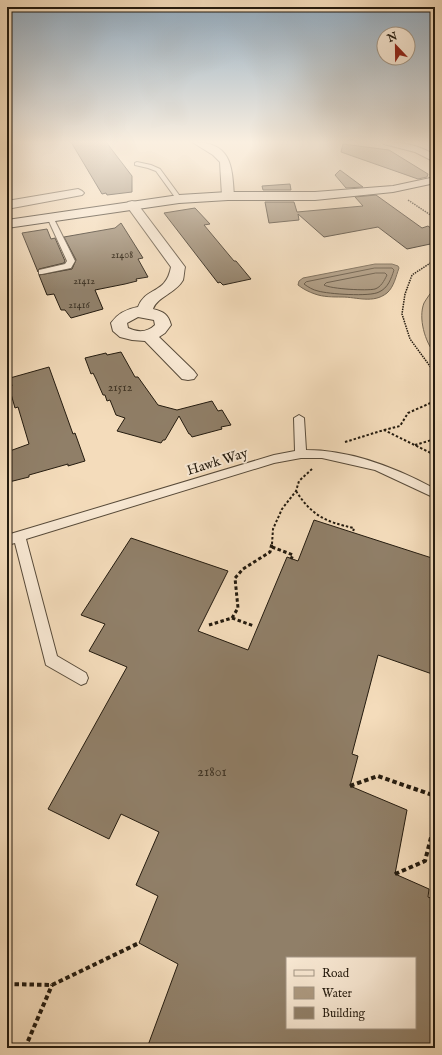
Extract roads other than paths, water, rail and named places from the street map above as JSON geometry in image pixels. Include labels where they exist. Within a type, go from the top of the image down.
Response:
[{"type":"street","points":[[228,191],[228,196]]},
{"type":"street","points":[[7,224],[179,198],[228,196],[268,198],[368,191]]},
{"type":"street","points":[[7,205],[78,193]]},
{"type":"street","points":[[132,205],[178,267],[176,280],[166,290],[148,301],[144,312]]},
{"type":"street","points":[[144,312],[156,314],[163,321],[161,328],[157,332],[148,335],[131,336],[121,331],[119,323],[126,316],[131,314],[144,312]]},
{"type":"street","points":[[148,335],[188,376]]},
{"type":"lane","points":[[174,191],[179,198]]},
{"type":"lane","points":[[42,272],[68,266],[71,261],[50,217]]},
{"type":"lane","points":[[299,418],[301,454]]},
{"type":"lane","name":"Hawk Way","points":[[13,538],[274,459],[301,454],[322,454],[378,467],[415,483],[435,494]]},
{"type":"lane","points":[[13,538],[51,660],[81,678]]},
{"type":"water","points":[[375,264],[392,264],[398,266],[399,268],[389,291],[376,298],[365,299],[321,296],[298,285],[299,281],[303,278]]}]
